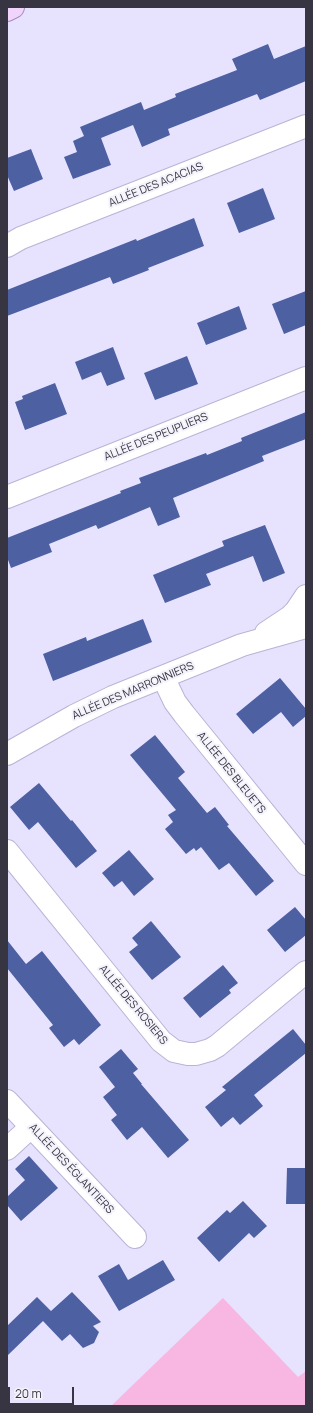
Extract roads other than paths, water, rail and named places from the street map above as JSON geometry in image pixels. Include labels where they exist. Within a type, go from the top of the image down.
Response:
[{"type":"main road","points":[[7,10],[13,7]]},
{"type":"street","name":"ALLÉE DES ACACIAS","points":[[7,246],[21,238],[306,126]]},
{"type":"street","name":"ALLÉE DES PEUPLIERS","points":[[7,497],[306,378]]},
{"type":"street","name":"ALLÉE DES MARRONNIERS","points":[[242,645],[284,622],[296,611],[306,596]]},
{"type":"street","name":"ALLÉE DES MARRONNIERS","points":[[7,754],[80,712],[113,697],[242,645],[306,627]]},
{"type":"street","name":"ALLÉE DES BLEUETS","points":[[163,677],[175,702],[184,714],[306,864]]},
{"type":"street","name":"ALLÉE DES ROSIERS","points":[[7,851],[161,1041],[174,1051],[196,1054],[210,1050],[217,1046],[306,972]]},
{"type":"street","name":"ALLÉE DES ÉGLANTIERS","points":[[7,1101],[134,1237]]},
{"type":"street","points":[[7,1149],[31,1127]]}]
